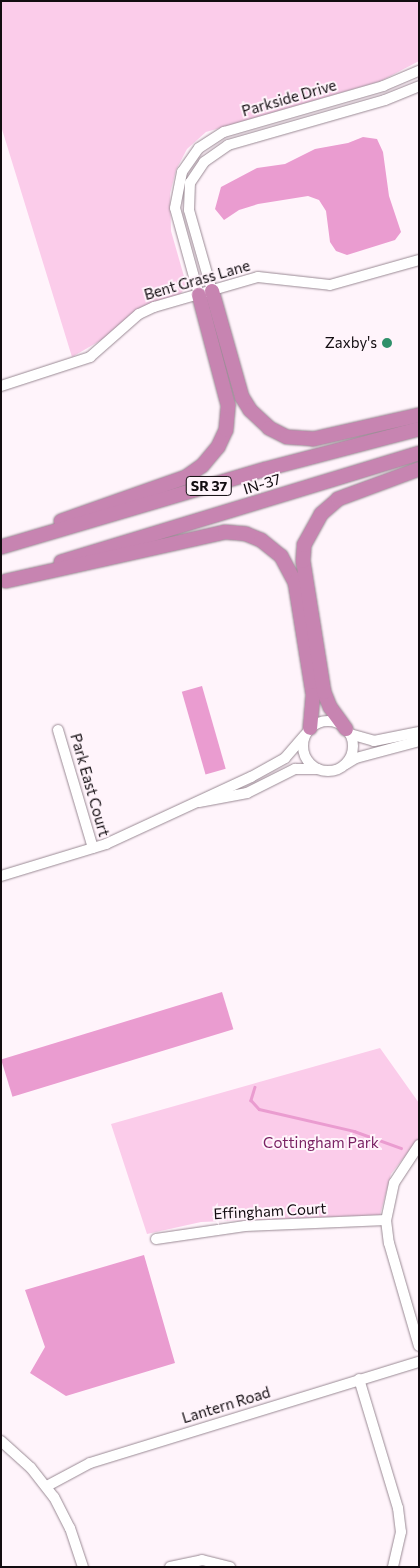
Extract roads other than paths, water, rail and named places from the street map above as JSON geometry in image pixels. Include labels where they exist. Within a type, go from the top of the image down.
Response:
[{"type":"highway","points":[[212,291],[242,397],[250,410],[269,428],[287,436],[313,439],[419,415]]},
{"type":"highway","points":[[1,546],[186,477],[208,461],[224,436],[228,405],[199,295]]},
{"type":"highway","name":"IN-37","points":[[1,546],[266,469],[419,428]]},
{"type":"highway","name":"IN-37","points":[[4,581],[419,454]]},
{"type":"highway","points":[[348,732],[330,707],[324,692],[304,561],[304,545],[321,514],[338,499],[419,469]]},
{"type":"highway","points":[[4,581],[224,532],[246,534],[261,540],[281,556],[296,582],[313,695],[308,732]]},
{"type":"street","name":"Parkside Drive","points":[[199,295],[176,218],[175,195],[182,172],[199,148],[224,132],[383,86],[419,70]]},
{"type":"street","name":"Parkside Drive","points":[[212,291],[189,210],[190,183],[197,170],[228,145],[385,100],[419,86]]},
{"type":"street","name":"Bent Grass Lane","points":[[1,386],[90,357],[144,312],[212,291],[264,277],[330,286],[419,260]]},
{"type":"street","points":[[1,876],[93,848],[279,762],[308,732],[332,721],[348,732],[374,741],[419,732]]},
{"type":"street","name":"Park East Court","points":[[58,730],[93,848]]},
{"type":"street","points":[[308,732],[304,752],[313,765],[320,769]]},
{"type":"street","points":[[343,766],[352,752],[348,732]]},
{"type":"street","points":[[193,802],[241,795],[295,769],[320,769],[328,771],[343,766],[356,758],[419,741]]},
{"type":"street","points":[[419,1145],[394,1183],[386,1220],[389,1243],[419,1346]]},
{"type":"street","name":"Effingham Court","points":[[156,1239],[245,1226],[386,1220]]},
{"type":"street","name":"Lantern Road","points":[[47,1486],[90,1463],[419,1362]]},
{"type":"street","points":[[359,1379],[398,1508],[401,1532],[393,1567]]},
{"type":"street","points":[[1,1440],[47,1486],[64,1515],[83,1567]]},
{"type":"street","points":[[170,1567],[202,1560],[230,1567]]},
{"type":"waterway","points":[[255,1087],[251,1100],[259,1109],[354,1131],[401,1148]]},
{"type":"place","name":"Zaxby's","points":[[387,343]]},
{"type":"park label","name":"Cottingham Park","points":[[321,1143]]}]
